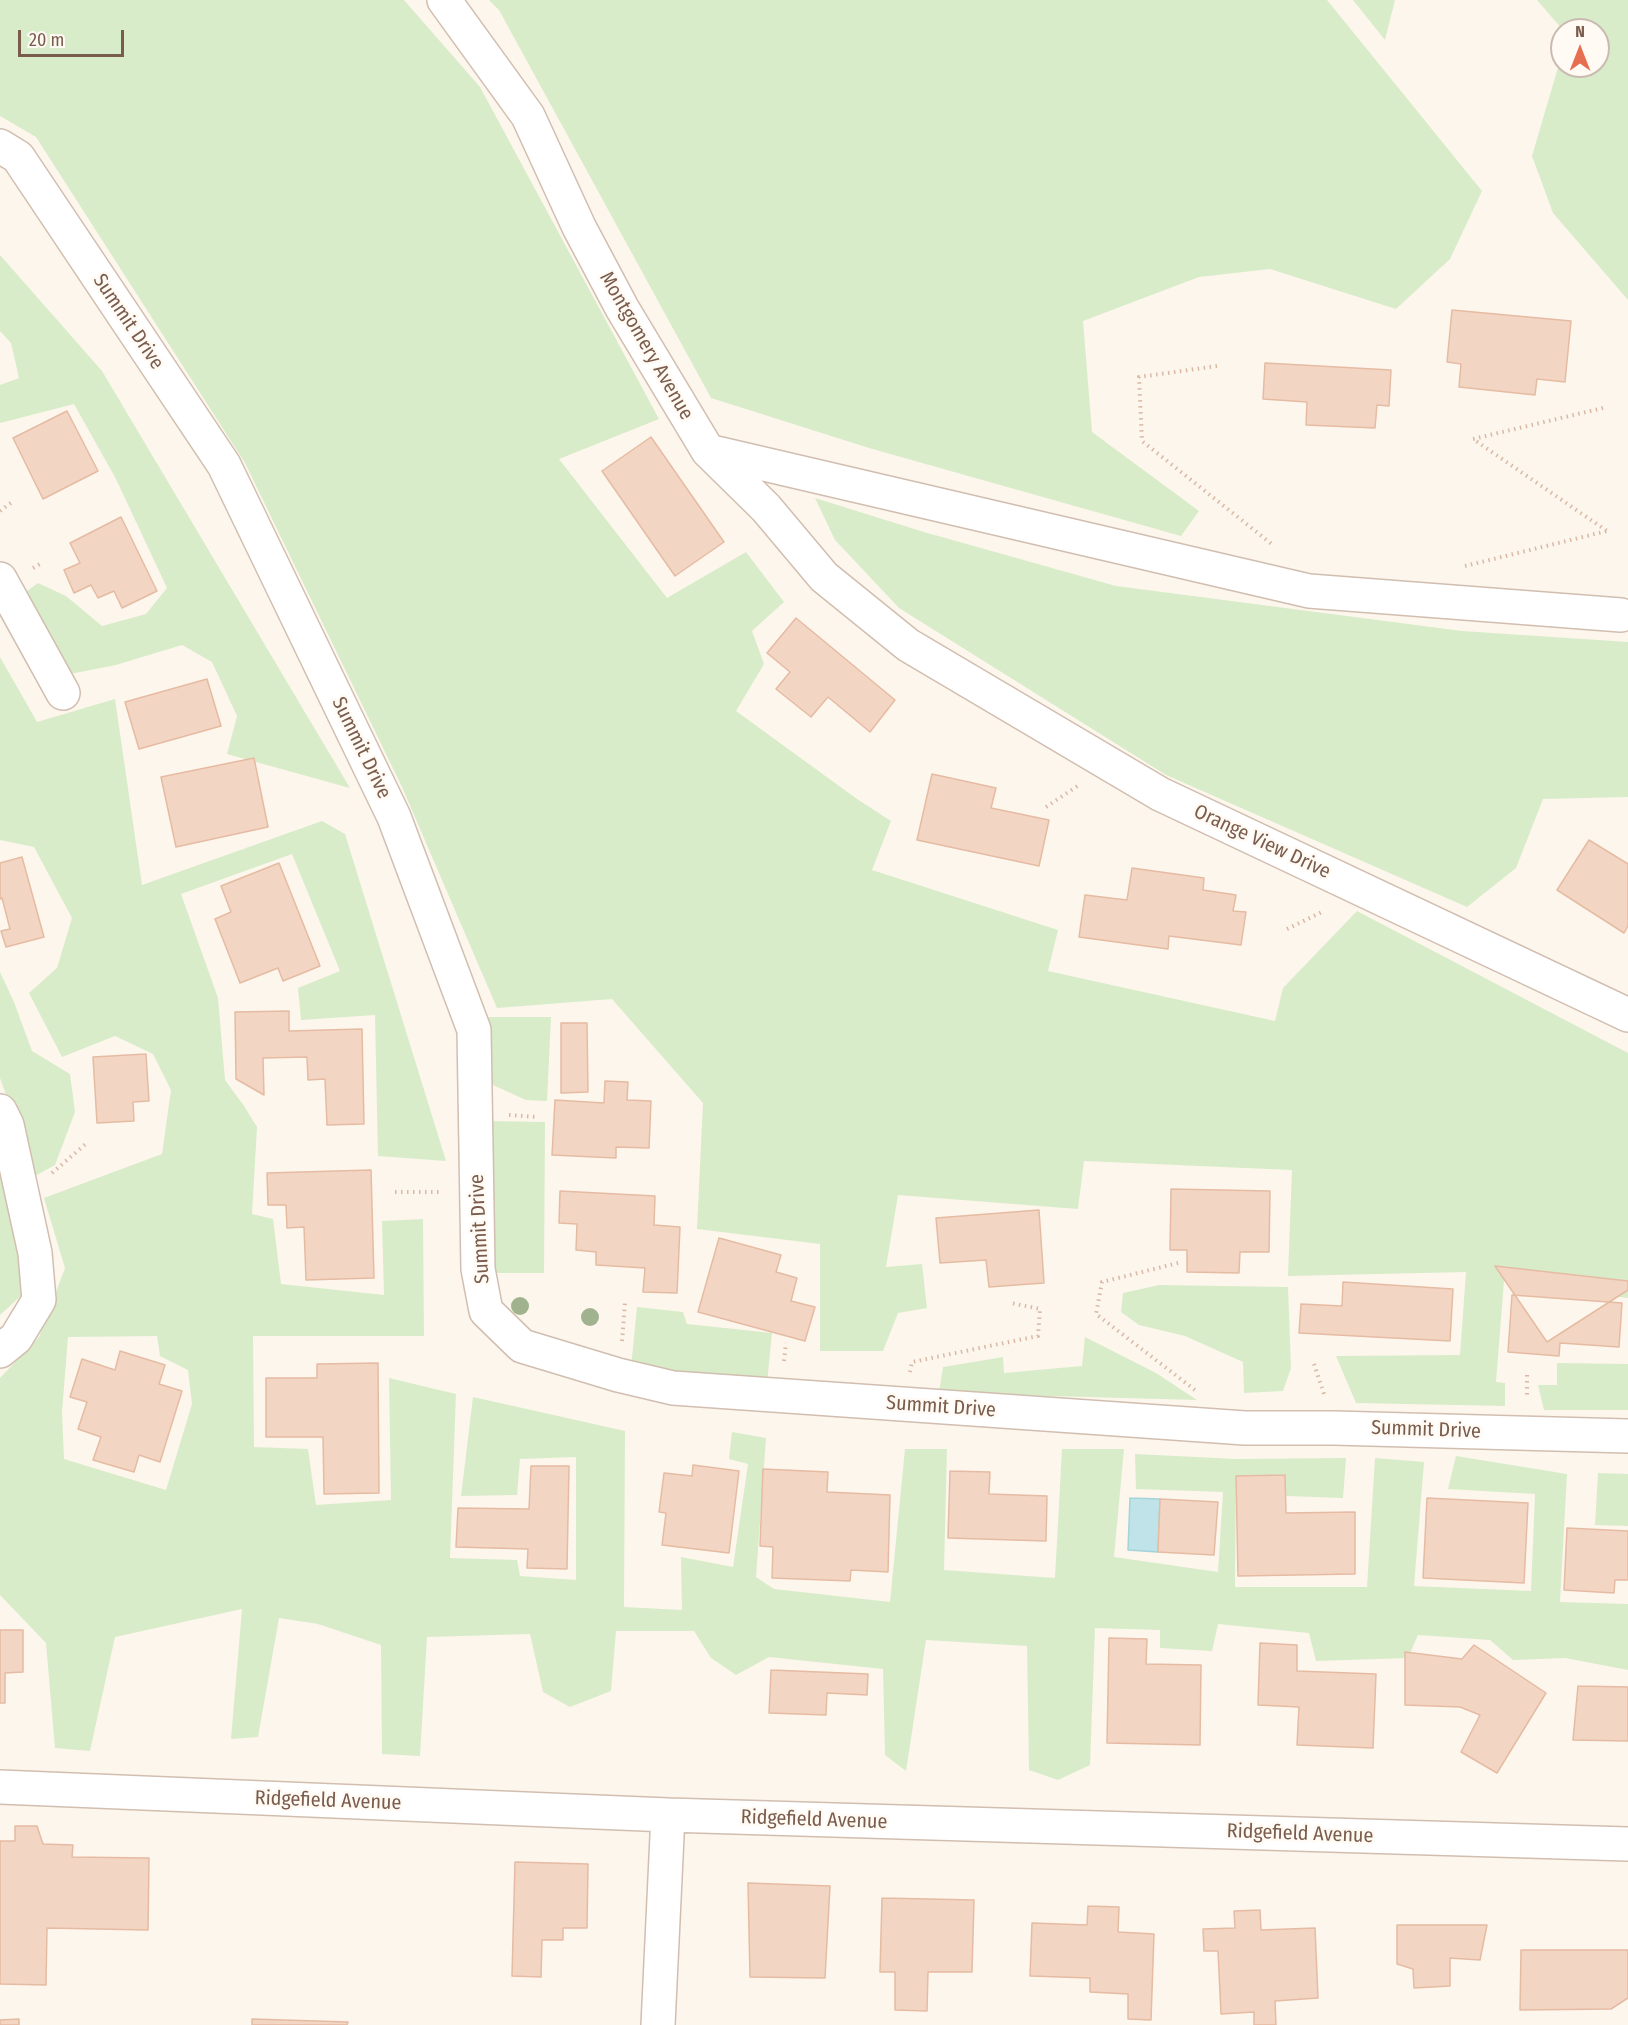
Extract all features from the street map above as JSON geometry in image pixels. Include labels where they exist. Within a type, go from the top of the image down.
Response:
[{"type":"street","name":"Montgomery Avenue","points":[[444,0],[528,116],[579,227],[622,308],[708,451],[766,508],[824,577],[908,645]]},
{"type":"street","name":"Summit Drive","points":[[0,146],[18,156],[224,465],[394,817],[474,1030],[478,1269],[486,1311],[522,1346],[618,1375],[673,1388],[1245,1428],[1334,1428],[1628,1436]]},
{"type":"street","points":[[708,451],[1309,591],[1621,615]]},
{"type":"street","points":[[0,579],[63,693]]},
{"type":"street","name":"Orange View Drive","points":[[908,645],[1160,794],[1628,1015]]},
{"type":"street","points":[[0,1111],[7,1125],[35,1253],[39,1300],[16,1338],[0,1351]]},
{"type":"street","name":"Ridgefield Avenue","points":[[0,1787],[668,1815],[1628,1844]]},
{"type":"street","points":[[658,2025],[668,1815]]},
{"type":"path","points":[[1217,366],[1138,377],[1142,441],[1280,551]]},
{"type":"path","points":[[1462,567],[1607,531],[1473,439],[1603,408]]},
{"type":"path","points":[[0,511],[12,502]]},
{"type":"path","points":[[23,1197],[88,1142]]},
{"type":"path","points":[[395,1192],[477,1192]]},
{"type":"path","points":[[1178,1263],[1102,1282],[1096,1314],[1201,1394]]},
{"type":"path","points":[[903,1405],[912,1362],[1038,1336],[1040,1309],[1011,1303]]},
{"type":"green space","points":[[0,0],[404,0],[480,87],[659,419],[559,459],[667,598],[746,552],[784,602],[752,631],[764,664],[736,711],[891,821],[872,870],[1058,930],[1048,971],[1275,1021],[1283,988],[1357,911],[1628,1053],[1628,1298],[1504,1281],[1496,1382],[1505,1383],[1505,1406],[1356,1403],[1336,1356],[1460,1355],[1466,1272],[1288,1276],[1292,1170],[1084,1161],[1078,1209],[898,1195],[886,1267],[922,1264],[927,1308],[898,1313],[883,1351],[820,1351],[820,1244],[697,1229],[703,1103],[612,999],[497,1008],[402,787],[245,463],[36,137],[0,116]]},
{"type":"green space","points":[[489,0],[1327,0],[1482,191],[1450,259],[1396,309],[1270,269],[1199,277],[1083,321],[1092,432],[1199,511],[1181,536],[869,448],[711,398],[499,10]]},
{"type":"green space","points":[[1353,0],[1395,0],[1385,40]]},
{"type":"green space","points":[[1537,0],[1628,0],[1628,300],[1553,213],[1532,156],[1555,78],[1610,78],[1610,18],[1553,18]]},
{"type":"green space","points":[[0,255],[102,371],[350,788],[227,754],[237,716],[212,662],[182,645],[116,665],[70,674],[23,594],[38,583],[66,596],[102,626],[146,614],[167,588],[116,479],[74,404],[0,423],[0,385],[19,378],[11,343],[0,331]]},
{"type":"green space","points":[[815,498],[924,532],[1116,586],[1462,631],[1628,642],[1628,797],[1543,799],[1516,868],[1467,907],[1166,775],[899,608],[835,540]]},
{"type":"green space","points":[[0,657],[37,722],[115,699],[142,885],[322,821],[345,834],[446,1161],[378,1156],[375,1015],[301,1020],[298,988],[340,971],[292,854],[181,894],[218,998],[225,1080],[257,1127],[252,1214],[273,1219],[281,1284],[384,1295],[382,1221],[423,1219],[424,1336],[253,1336],[254,1447],[308,1449],[316,1505],[391,1500],[389,1378],[456,1394],[450,1558],[517,1560],[520,1576],[576,1580],[576,1457],[520,1459],[517,1495],[461,1496],[473,1397],[625,1431],[624,1607],[682,1610],[681,1557],[733,1567],[748,1464],[729,1459],[732,1432],[766,1438],[756,1577],[774,1589],[890,1602],[905,1449],[947,1449],[944,1570],[1055,1578],[1062,1449],[1124,1449],[1114,1557],[1218,1572],[1223,1492],[1136,1489],[1135,1454],[1236,1459],[1346,1458],[1343,1498],[1286,1496],[1285,1475],[1236,1476],[1235,1587],[1367,1587],[1375,1458],[1424,1462],[1414,1586],[1531,1591],[1535,1494],[1448,1489],[1456,1456],[1567,1474],[1560,1602],[1628,1604],[1628,1670],[1565,1658],[1513,1660],[1490,1640],[1418,1635],[1408,1658],[1316,1661],[1309,1633],[1218,1624],[1212,1651],[1160,1648],[1160,1630],[1095,1628],[1090,1765],[1058,1780],[1029,1770],[1027,1646],[926,1640],[906,1771],[885,1755],[883,1669],[769,1657],[736,1675],[711,1658],[694,1631],[616,1631],[611,1691],[570,1707],[543,1692],[530,1634],[427,1637],[420,1756],[382,1754],[381,1645],[318,1624],[279,1618],[258,1737],[231,1739],[242,1609],[115,1637],[90,1751],[55,1748],[46,1643],[0,1595],[0,1378],[39,1337],[65,1268],[44,1198],[162,1154],[171,1090],[153,1054],[115,1036],[62,1057],[29,993],[57,968],[72,918],[34,847],[0,840]],"holes":[[[157,1336],[160,1356],[188,1370],[192,1404],[166,1490],[64,1459],[62,1412],[68,1337]]]},
{"type":"green space","points":[[0,972],[32,1051],[70,1074],[75,1112],[55,1165],[35,1176],[0,1078]]},
{"type":"green space","points":[[486,1017],[551,1017],[547,1101],[526,1100],[493,1085],[487,1060]]},
{"type":"green space","points":[[487,1121],[545,1122],[544,1273],[486,1273]]},
{"type":"green space","points":[[0,1157],[15,1219],[23,1294],[0,1315]]},
{"type":"green space","points":[[1159,1285],[1288,1287],[1291,1368],[1283,1391],[1244,1393],[1243,1362],[1185,1336],[1139,1325],[1121,1312],[1123,1293]]},
{"type":"green space","points":[[637,1307],[683,1312],[687,1324],[772,1333],[767,1383],[631,1368]]},
{"type":"green space","points":[[1085,1337],[1156,1373],[1197,1400],[939,1393],[943,1367],[1003,1357],[1004,1373],[1082,1366]]},
{"type":"green space","points":[[1557,1363],[1628,1364],[1628,1410],[1544,1410],[1538,1385],[1557,1385]]},
{"type":"green space","points":[[1598,1473],[1628,1474],[1628,1526],[1595,1525]]},
{"type":"water","points":[[1130,1498],[1160,1499],[1158,1552],[1128,1550]]},
{"type":"building","points":[[1452,310],[1571,321],[1565,382],[1537,379],[1535,395],[1459,387],[1461,364],[1447,362]]},
{"type":"building","points":[[1265,363],[1391,370],[1389,406],[1377,405],[1375,428],[1306,425],[1307,402],[1263,399]]},
{"type":"building","points":[[67,411],[98,471],[43,499],[13,438]]},
{"type":"building","points":[[651,437],[724,542],[675,576],[602,471]]},
{"type":"building","points":[[121,517],[157,591],[122,608],[114,591],[98,598],[91,585],[74,593],[64,570],[80,563],[70,543]]},
{"type":"building","points":[[796,618],[895,700],[870,732],[828,697],[811,717],[776,689],[790,672],[767,653]]},
{"type":"building","points":[[207,679],[221,726],[139,749],[125,702]]},
{"type":"building","points":[[254,758],[268,827],[176,847],[161,777]]},
{"type":"building","points":[[932,774],[996,788],[991,808],[1049,820],[1039,866],[917,840]]},
{"type":"building","points":[[1589,840],[1628,864],[1628,926],[1624,933],[1557,890]]},
{"type":"building","points":[[22,857],[44,937],[6,947],[1,931],[10,929],[2,898],[0,899],[0,863]]},
{"type":"building","points":[[279,863],[320,966],[283,981],[278,968],[240,983],[215,919],[231,912],[221,886]]},
{"type":"building","points":[[1132,868],[1204,878],[1203,890],[1236,895],[1233,911],[1246,912],[1241,945],[1169,936],[1168,949],[1079,937],[1085,895],[1127,900]]},
{"type":"building","points":[[289,1011],[289,1031],[362,1029],[364,1124],[327,1125],[325,1079],[308,1080],[307,1057],[263,1058],[264,1095],[236,1079],[235,1012]]},
{"type":"building","points":[[561,1023],[587,1023],[588,1092],[561,1093]]},
{"type":"building","points":[[146,1054],[149,1101],[133,1102],[134,1121],[97,1123],[93,1057]]},
{"type":"building","points":[[605,1081],[628,1082],[627,1100],[651,1101],[649,1148],[616,1147],[616,1158],[552,1155],[555,1100],[604,1103]]},
{"type":"building","points":[[371,1170],[374,1278],[306,1280],[304,1227],[287,1228],[286,1205],[268,1205],[267,1173]]},
{"type":"building","points":[[1171,1189],[1270,1191],[1269,1252],[1240,1252],[1239,1273],[1187,1272],[1187,1250],[1170,1250]]},
{"type":"building","points":[[560,1191],[655,1196],[654,1225],[680,1227],[677,1293],[643,1292],[645,1268],[596,1265],[596,1252],[576,1250],[577,1224],[559,1223]]},
{"type":"building","points":[[1039,1210],[1044,1283],[989,1287],[986,1260],[940,1263],[936,1218]]},
{"type":"building","points":[[719,1238],[781,1255],[776,1272],[797,1278],[791,1301],[815,1307],[805,1341],[698,1312]]},
{"type":"building","points":[[1495,1266],[1628,1281],[1628,1290],[1547,1342]]},
{"type":"building","points":[[1343,1282],[1453,1289],[1450,1341],[1299,1333],[1301,1304],[1342,1306]]},
{"type":"building","points":[[1512,1295],[1622,1303],[1619,1347],[1560,1343],[1559,1356],[1508,1352]]},
{"type":"building","points":[[120,1351],[165,1365],[159,1384],[182,1391],[160,1462],[139,1455],[134,1472],[93,1460],[101,1437],[78,1429],[87,1402],[70,1397],[82,1359],[115,1370]]},
{"type":"building","points":[[378,1363],[379,1493],[324,1494],[323,1437],[266,1437],[266,1378],[317,1378],[317,1364]]},
{"type":"building","points":[[693,1465],[739,1471],[729,1553],[662,1545],[666,1513],[659,1512],[664,1473],[692,1476]]},
{"type":"building","points":[[531,1466],[569,1466],[567,1569],[527,1568],[528,1549],[456,1547],[458,1508],[529,1509]]},
{"type":"building","points":[[763,1469],[828,1472],[827,1492],[890,1495],[888,1572],[851,1570],[850,1581],[772,1578],[773,1547],[760,1546]]},
{"type":"building","points":[[950,1471],[990,1472],[989,1494],[1047,1496],[1046,1541],[948,1538]]},
{"type":"building","points":[[1285,1475],[1286,1513],[1355,1512],[1355,1574],[1238,1576],[1236,1476]]},
{"type":"building","points":[[1427,1498],[1528,1503],[1524,1583],[1423,1578]]},
{"type":"building","points":[[1160,1499],[1218,1502],[1214,1555],[1158,1552]]},
{"type":"building","points":[[1567,1528],[1628,1531],[1628,1580],[1615,1580],[1614,1593],[1564,1590]]},
{"type":"building","points":[[0,1630],[23,1630],[23,1672],[5,1673],[5,1703],[0,1703]]},
{"type":"building","points":[[1109,1638],[1147,1639],[1146,1664],[1201,1665],[1200,1745],[1107,1743]]},
{"type":"building","points":[[1260,1643],[1297,1645],[1297,1671],[1376,1674],[1373,1748],[1297,1745],[1299,1707],[1258,1705]]},
{"type":"building","points":[[1474,1645],[1546,1693],[1497,1773],[1461,1752],[1480,1715],[1460,1707],[1405,1705],[1405,1652],[1462,1659]]},
{"type":"building","points":[[771,1670],[868,1674],[867,1695],[827,1693],[826,1715],[769,1713]]},
{"type":"building","points":[[1578,1686],[1628,1687],[1628,1741],[1573,1740]]},
{"type":"building","points":[[15,1826],[37,1826],[43,1844],[73,1845],[72,1857],[149,1858],[148,1930],[47,1928],[46,1985],[0,1984],[0,1841],[15,1841]]},
{"type":"building","points":[[515,1862],[588,1864],[587,1928],[563,1928],[563,1940],[542,1940],[541,1977],[512,1976]]},
{"type":"building","points":[[748,1883],[830,1886],[825,1978],[750,1977]]},
{"type":"building","points":[[882,1898],[974,1900],[972,1972],[928,1972],[927,2011],[895,2010],[895,1972],[880,1972]]},
{"type":"building","points":[[1088,1906],[1119,1907],[1118,1932],[1154,1934],[1151,2020],[1128,2019],[1128,1994],[1090,1992],[1090,1978],[1030,1976],[1032,1923],[1087,1925]]},
{"type":"building","points":[[1260,1910],[1261,1930],[1315,1928],[1318,1998],[1275,2001],[1276,2025],[1254,2025],[1254,2012],[1221,2014],[1218,1951],[1204,1951],[1203,1929],[1235,1928],[1234,1911]]},
{"type":"building","points":[[1397,1925],[1487,1925],[1480,1960],[1450,1958],[1450,1986],[1414,1988],[1413,1969],[1397,1964]]},
{"type":"building","points":[[1521,1950],[1628,1950],[1628,1998],[1611,2009],[1520,2010]]},
{"type":"building","points":[[19,2019],[19,2025],[0,2025],[0,2020]]},
{"type":"building","points":[[252,2019],[348,2022],[347,2025],[252,2025]]}]
